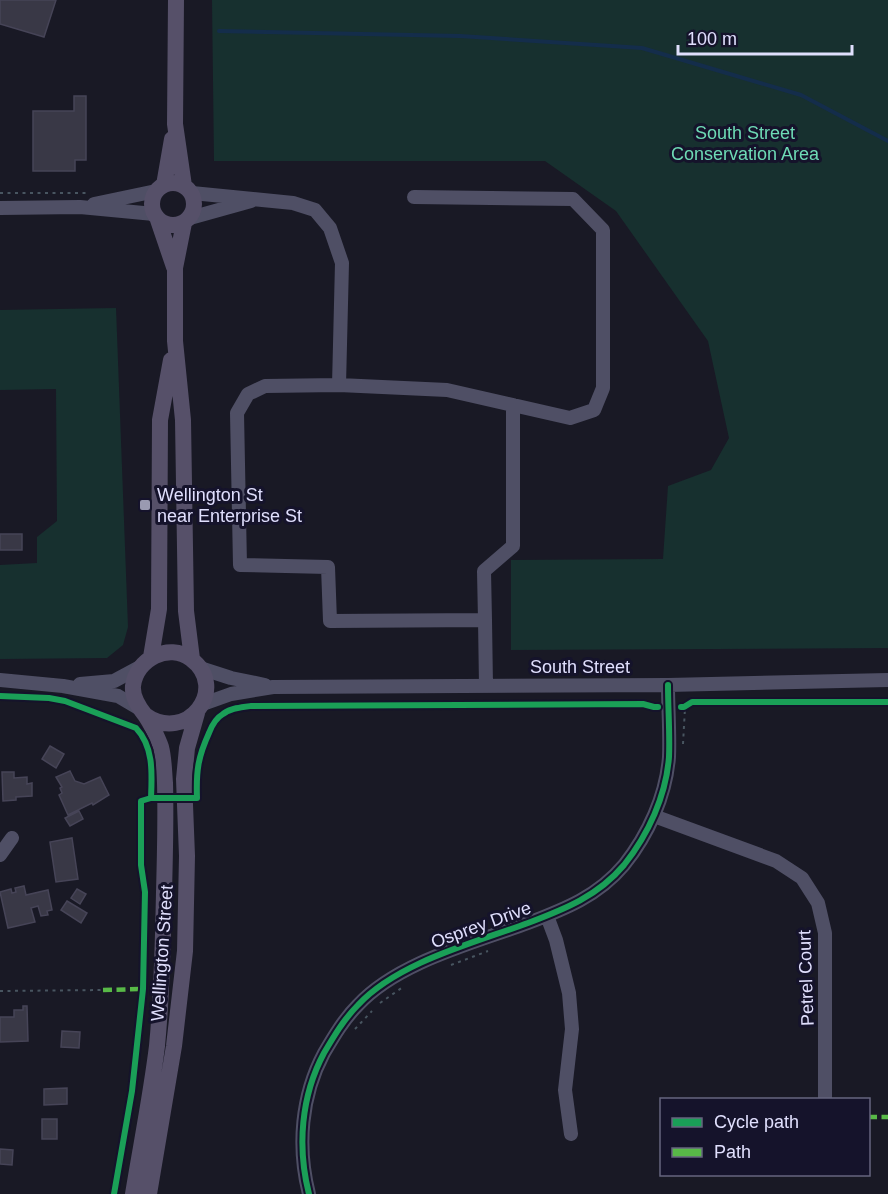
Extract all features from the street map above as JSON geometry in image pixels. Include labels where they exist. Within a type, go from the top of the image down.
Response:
[{"type":"main road","points":[[175,124],[160,188],[152,202],[156,217],[170,226],[187,221],[195,206],[188,189],[175,124],[176,0]]},
{"type":"main road","points":[[160,188],[177,183],[188,189]]},
{"type":"main road","name":"Wellington Street","points":[[156,217],[175,268]]},
{"type":"main road","name":"Wellington Street","points":[[149,1194],[174,1046],[185,951],[187,856],[184,779],[187,748],[206,692],[205,680],[196,664],[186,611],[183,420],[175,341],[175,268],[187,221]]},
{"type":"main road","name":"Wellington Street","points":[[133,1194],[156,1048],[162,989],[165,781],[161,747],[134,697],[133,685],[146,662],[159,609],[160,420],[175,341]]},
{"type":"main road","points":[[146,662],[163,653],[172,652],[185,655],[196,664]]},
{"type":"main road","points":[[142,712],[152,720],[174,724],[186,721],[200,709]]},
{"type":"street","points":[[80,207],[160,188]]},
{"type":"street","points":[[188,189],[293,203],[315,210],[330,228],[342,263],[339,385]]},
{"type":"street","points":[[414,197],[573,199],[603,230],[603,388],[594,410],[570,418],[447,390],[339,385],[265,386],[248,394],[237,413],[240,565],[328,567],[330,621],[485,620]]},
{"type":"street","points":[[187,221],[259,199]]},
{"type":"street","points":[[0,208],[80,207],[156,217]]},
{"type":"street","points":[[486,686],[484,571],[513,546],[513,405]]},
{"type":"street","points":[[63,686],[114,681],[146,662]]},
{"type":"street","name":"South Street","points":[[196,664],[231,678],[273,687]]},
{"type":"street","points":[[0,680],[63,686],[118,696],[142,712]]},
{"type":"street","name":"South Street","points":[[200,709],[231,694],[273,687],[668,685],[888,680]]},
{"type":"street","name":"Osprey Drive","points":[[309,1194],[304,1174],[302,1139],[306,1103],[316,1068],[335,1033],[358,1004],[386,982],[412,966],[572,906],[600,889],[623,865],[641,841],[654,816],[664,787],[669,758],[668,685]]},
{"type":"street","name":"Petrel Court","points":[[654,816],[776,861],[802,878],[818,903],[825,933],[825,1098]]},
{"type":"street","points":[[0,855],[12,838]]},
{"type":"street","points":[[547,916],[556,940],[569,993],[572,1029],[565,1090],[571,1134]]},
{"type":"path","points":[[0,194],[90,193]]},
{"type":"path","points":[[681,706],[684,707],[692,702],[888,702]]},
{"type":"path","points":[[201,750],[213,724],[223,714],[237,708],[251,706],[643,704],[658,707]]},
{"type":"path","points":[[442,968],[497,948]]},
{"type":"path","points":[[352,1033],[376,1006],[403,987]]},
{"type":"path","points":[[0,991],[103,990]]},
{"type":"green space","name":"South Street Conservation Area","points":[[212,0],[888,0],[888,648],[511,650],[511,560],[663,559],[668,486],[711,470],[729,438],[708,341],[616,211],[545,161],[214,161]]},
{"type":"green space","points":[[116,308],[128,627],[123,645],[107,658],[0,659],[0,565],[37,563],[37,537],[57,521],[56,389],[0,390],[0,310]]},
{"type":"building","points":[[0,0],[56,0],[44,37],[0,24]]},
{"type":"building","points":[[74,96],[86,96],[86,160],[75,160],[75,171],[33,171],[33,111],[74,111]]},
{"type":"building","points":[[0,534],[22,534],[22,550],[0,550]]},
{"type":"building","points":[[50,746],[64,754],[56,768],[42,759]]},
{"type":"building","points":[[70,771],[75,781],[84,784],[100,777],[109,795],[93,805],[92,803],[68,815],[59,795],[62,793],[60,788],[62,787],[56,777]]},
{"type":"building","points":[[2,772],[14,772],[14,778],[27,777],[27,784],[32,783],[32,796],[3,801]]},
{"type":"building","points":[[79,811],[83,819],[70,826],[65,818]]},
{"type":"building","points":[[72,838],[78,879],[56,882],[50,842]]},
{"type":"building","points":[[24,886],[26,895],[48,890],[52,910],[47,911],[48,915],[41,916],[38,906],[31,908],[35,922],[8,928],[0,892],[11,889],[12,893],[16,892],[15,888]]},
{"type":"building","points":[[77,889],[86,894],[80,904],[71,898]]},
{"type":"building","points":[[67,901],[87,913],[81,923],[61,910]]},
{"type":"building","points":[[23,1006],[27,1006],[28,1041],[0,1042],[0,1017],[14,1017],[14,1010],[23,1010]]},
{"type":"building","points":[[62,1031],[80,1032],[79,1048],[61,1047]]},
{"type":"building","points":[[67,1088],[67,1104],[44,1105],[44,1089]]},
{"type":"building","points":[[42,1119],[57,1119],[57,1139],[42,1139]]},
{"type":"building","points":[[0,1149],[13,1150],[12,1165],[0,1164]]},
{"type":"waterway","points":[[219,31],[460,36],[642,48],[801,95],[888,141]]},
{"type":"marked path","points":[[103,990],[143,989]]},
{"type":"marked path","points":[[870,1117],[888,1117]]},
{"type":"cycle path","points":[[309,1194],[303,1158],[303,1122],[316,1069],[335,1034],[358,1005],[375,990],[415,965],[568,907],[592,893],[614,876],[641,841],[664,786],[669,757],[668,685]]},
{"type":"cycle path","points":[[0,696],[65,701],[136,728],[142,735],[151,761],[151,798]]},
{"type":"cycle path","points":[[681,707],[692,702],[888,702]]},
{"type":"cycle path","points":[[114,1194],[132,1091],[143,989],[145,892],[141,865],[141,801],[151,798],[197,798],[197,772],[200,757],[211,727],[218,718],[233,709],[251,706],[643,704],[658,707]]},
{"type":"place","name":"Wellington St near Enterprise St","points":[[145,505]]}]
